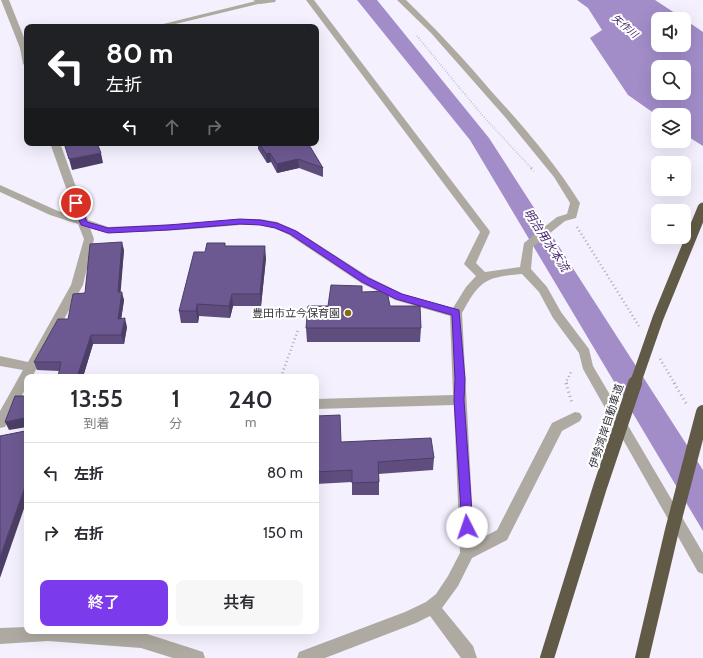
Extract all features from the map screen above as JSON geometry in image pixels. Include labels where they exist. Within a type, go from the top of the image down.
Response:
[{"type":"highway","name":"伊勢湾岸自動車道","points":[[547,658],[646,350],[685,249],[703,208]]},
{"type":"highway","points":[[642,658],[672,530],[703,412]]},
{"type":"street","points":[[5,0],[24,48]]},
{"type":"street","points":[[259,1],[272,0]]},
{"type":"street","points":[[310,0],[485,232],[470,264],[482,276]]},
{"type":"street","points":[[401,0],[434,30],[508,115],[558,176],[575,203],[572,216],[561,219],[528,246],[525,270],[543,290],[557,315],[585,352],[587,366],[703,567]]},
{"type":"street","points":[[26,374],[77,285],[89,239],[56,146]]},
{"type":"street","points":[[0,188],[54,213],[108,230],[240,222],[260,222],[277,225],[293,233],[365,280],[399,297],[456,313]]},
{"type":"street","points":[[305,658],[410,618],[432,607],[441,599],[453,581],[467,553],[456,313],[469,288],[482,276],[493,273],[525,270]]},
{"type":"street","points":[[0,361],[30,367]]},
{"type":"street","points":[[0,423],[24,378]]},
{"type":"street","points":[[319,404],[459,400]]},
{"type":"street","points":[[467,553],[502,535],[557,427],[575,417]]},
{"type":"street","points":[[432,607],[467,652],[469,658]]},
{"type":"street","points":[[0,636],[32,634]]},
{"type":"street","points":[[61,634],[140,640],[197,658]]},
{"type":"lane","points":[[166,24],[259,1]]},
{"type":"path","points":[[282,374],[298,330]]},
{"type":"path","points":[[575,417],[566,382],[576,362],[585,352]]},
{"type":"water","name":"明治用水本流","points":[[357,0],[377,0],[489,138],[703,470],[703,531],[470,140]]},
{"type":"water","name":"矢作川","points":[[577,0],[655,0],[673,12],[651,12],[651,52],[691,52],[691,24],[703,32],[703,146],[691,138],[691,108],[651,108],[651,111],[628,95],[590,38],[602,30],[588,8]]},
{"type":"building","points":[[65,146],[98,146],[101,153],[69,159]]},
{"type":"building","points":[[261,146],[310,146],[323,168],[298,159],[277,164],[270,153],[266,154]]},
{"type":"building","points":[[122,242],[118,292],[122,292],[118,319],[125,318],[121,335],[91,335],[78,374],[59,374],[61,362],[34,362],[58,319],[68,319],[73,294],[85,293],[90,244]]},
{"type":"building","points":[[207,243],[225,243],[225,246],[265,246],[260,294],[232,294],[229,306],[197,304],[196,311],[179,311],[194,252],[205,252]]},
{"type":"building","points":[[331,285],[362,286],[362,292],[387,291],[390,306],[420,306],[421,328],[306,328],[308,306],[328,306]]},
{"type":"building","points":[[15,396],[24,396],[24,418],[5,422]]},
{"type":"building","points":[[340,415],[341,442],[431,438],[434,458],[378,462],[379,482],[352,483],[352,470],[319,472],[319,416]]},
{"type":"building","points":[[24,431],[24,489],[0,557],[0,436]]},
{"type":"place","name":"豊田市立今保育園","points":[[348,313]]},
{"type":"route","points":[[76,203],[84,223],[108,230],[168,228],[221,222],[260,222],[277,225],[293,233],[365,280],[399,297],[456,313],[460,379],[459,400],[467,527]]}]
